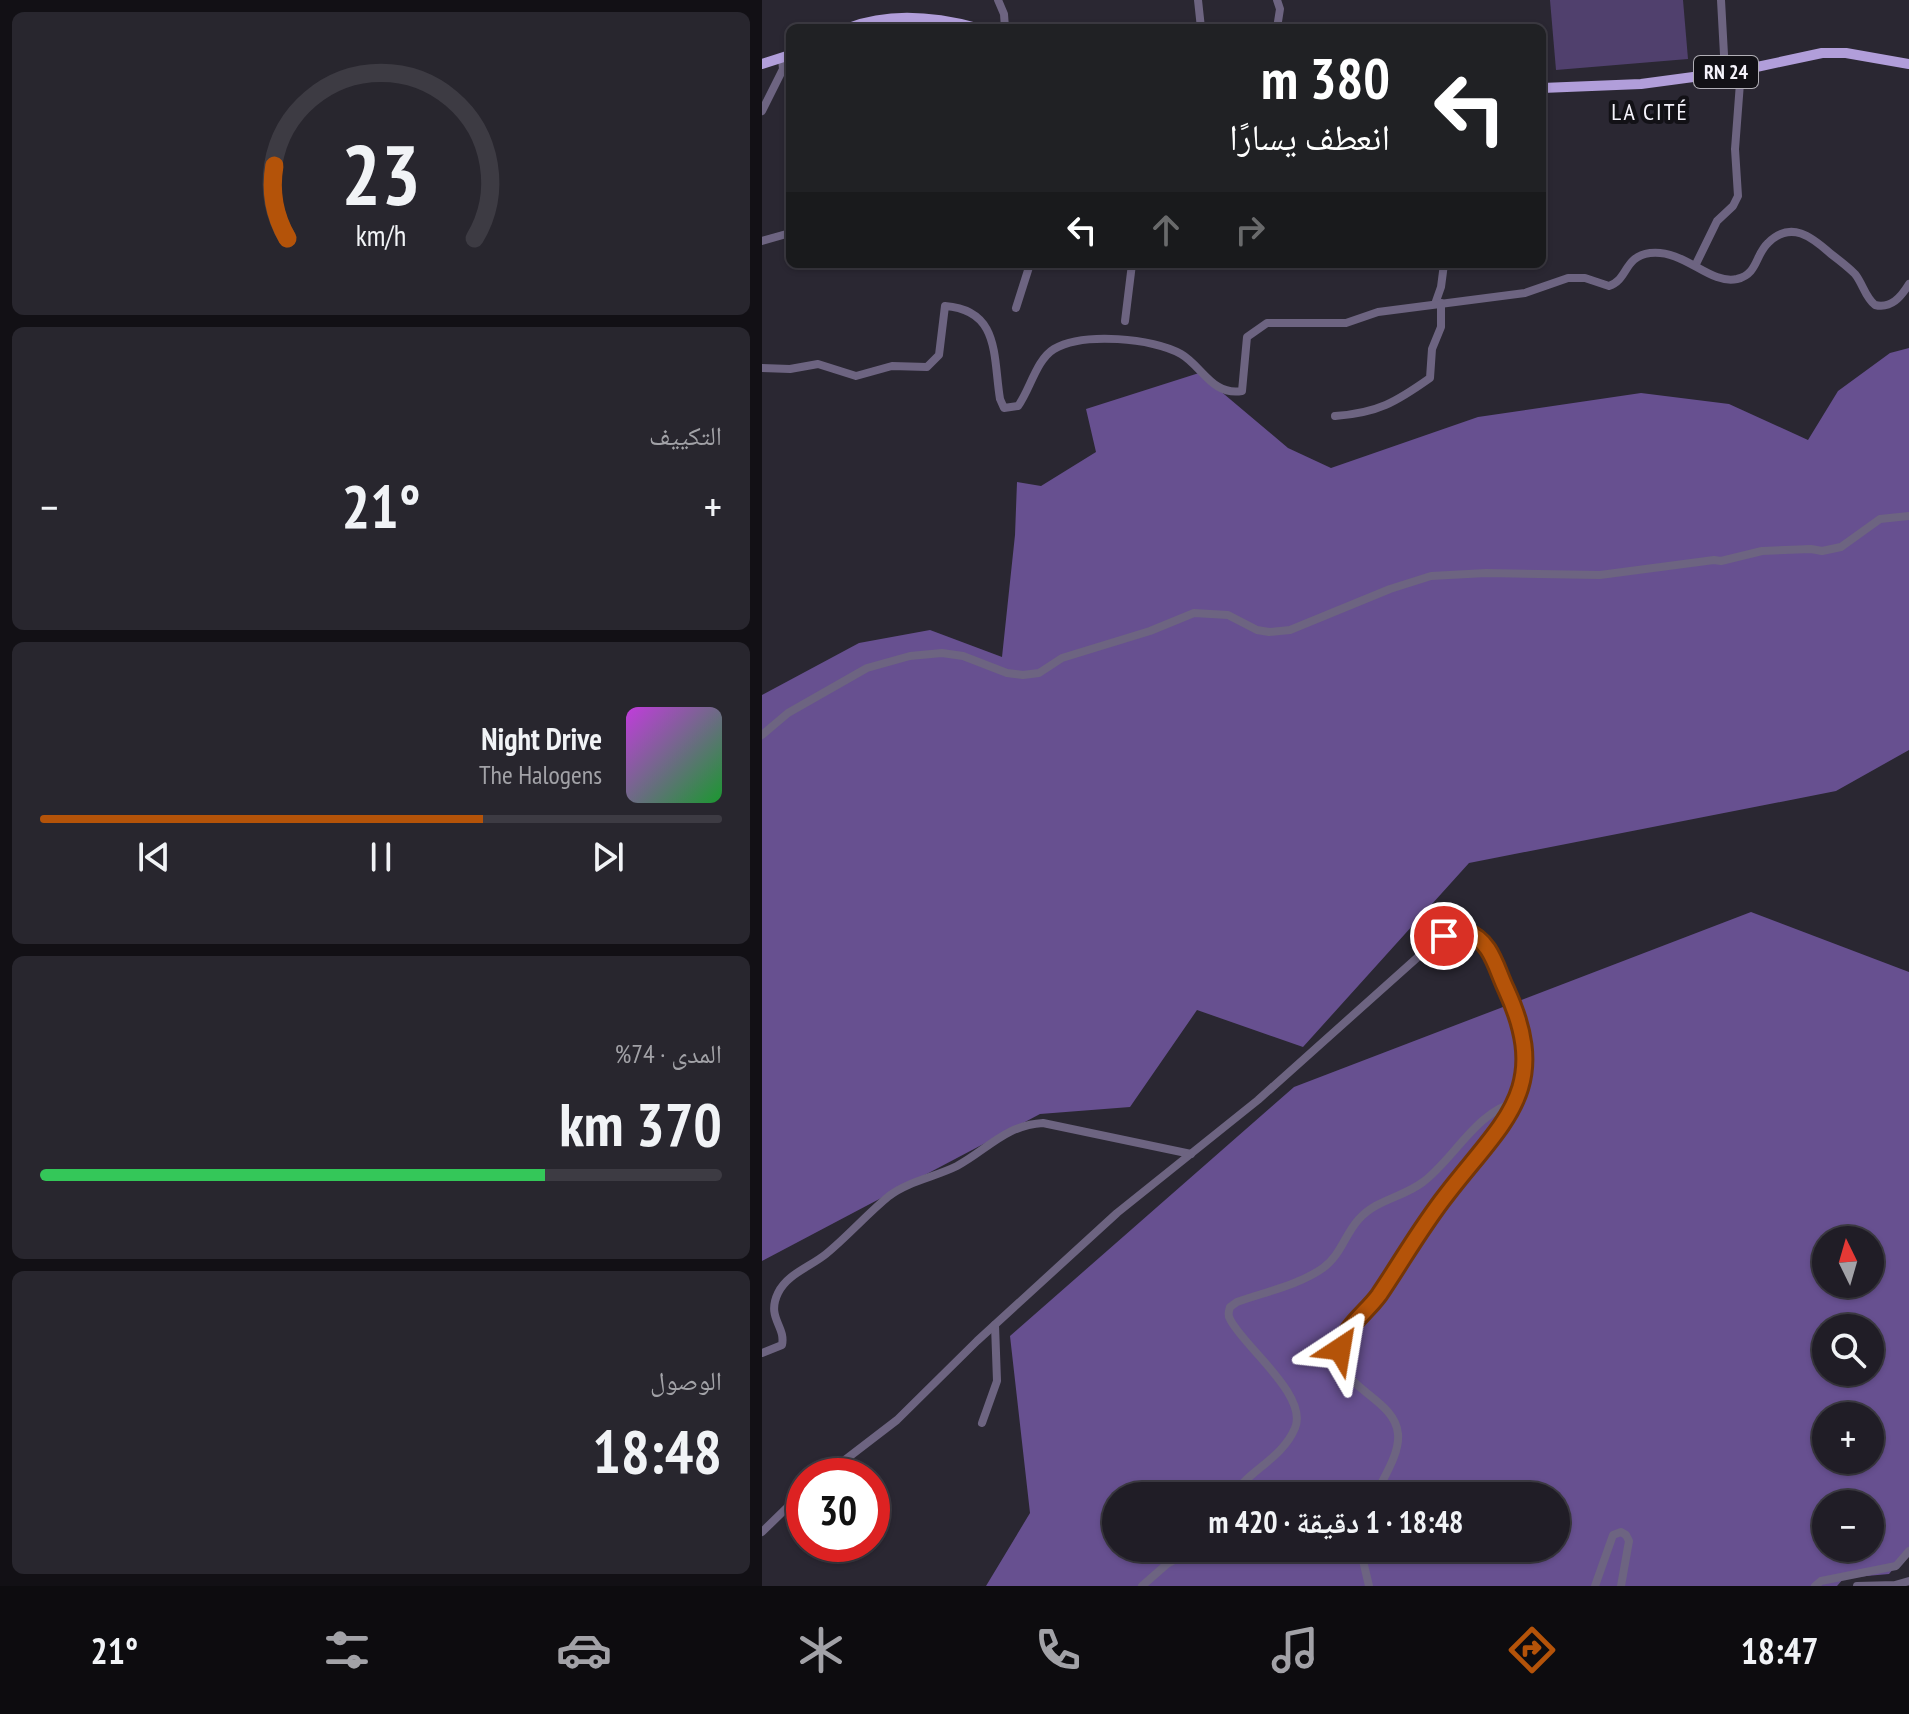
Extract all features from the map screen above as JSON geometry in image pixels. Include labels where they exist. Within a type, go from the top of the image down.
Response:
[{"type":"main road","points":[[863,24],[888,17],[922,18],[955,24]]},
{"type":"main road","name":"RN 24","points":[[1546,88],[1641,84],[1738,71],[1822,53],[1846,53],[1909,64]]},
{"type":"main road","points":[[762,64],[786,57]]},
{"type":"street","points":[[998,0],[1005,24]]},
{"type":"street","points":[[1198,0],[1201,24]]},
{"type":"street","points":[[1277,0],[1280,9],[1278,24]]},
{"type":"street","points":[[1721,0],[1725,73]]},
{"type":"street","points":[[762,111],[786,57]]},
{"type":"street","points":[[1696,264],[1717,221],[1733,206],[1738,196],[1735,149],[1740,83],[1738,71]]},
{"type":"street","points":[[762,368],[790,369],[818,364],[856,376],[892,366],[927,367],[939,355],[945,306],[973,312],[988,329],[1004,408],[1018,406],[1042,363],[1055,349],[1082,341],[1115,339],[1167,347],[1185,356],[1210,383],[1234,392],[1242,391],[1247,337],[1267,323],[1346,323],[1378,312],[1525,293],[1576,277],[1606,286],[1613,285],[1632,260],[1650,253],[1675,256],[1720,278],[1738,279],[1756,267],[1763,249],[1771,240],[1787,232],[1810,236],[1852,271],[1875,305],[1893,303],[1909,284]]},
{"type":"street","points":[[762,241],[786,234]]},
{"type":"street","points":[[1016,308],[1029,268]]},
{"type":"street","points":[[1125,321],[1132,268]]},
{"type":"street","points":[[1335,416],[1365,414],[1398,401],[1430,378],[1432,349],[1441,327],[1438,303],[1443,268]]},
{"type":"street","points":[[762,735],[788,713],[867,668],[910,656],[942,653],[963,656],[1007,673],[1039,673],[1062,658],[1150,631],[1194,613],[1228,615],[1257,630],[1290,630],[1390,589],[1431,576],[1486,573],[1600,575],[1721,561],[1779,549],[1822,551],[1841,547],[1880,519],[1909,516]]},
{"type":"street","points":[[847,1458],[897,1420],[1117,1213],[1258,1100],[1437,940],[1458,932],[1473,934],[1486,944],[1519,1016],[1524,1043],[1524,1071],[1506,1122],[1447,1193],[1378,1297],[1341,1341],[1340,1356],[1344,1371],[1389,1413],[1397,1427],[1396,1450],[1381,1482]]},
{"type":"street","points":[[1243,1482],[1279,1452],[1295,1428],[1297,1416],[1267,1362],[1230,1321],[1230,1307],[1322,1269],[1333,1259],[1349,1232],[1367,1211],[1421,1184],[1493,1112],[1515,1103]]},
{"type":"street","points":[[762,1353],[782,1345],[783,1337],[773,1306],[784,1283],[824,1256],[891,1195],[956,1166],[1010,1131],[1026,1124],[1043,1123],[1191,1154]]},
{"type":"street","points":[[982,1423],[997,1381],[995,1325]]},
{"type":"street","points":[[762,1532],[786,1509]]},
{"type":"street","points":[[1595,1586],[1613,1535],[1621,1532],[1629,1541],[1621,1586]]},
{"type":"street","points":[[1815,1586],[1821,1581],[1896,1566],[1909,1551]]},
{"type":"street","points":[[1142,1586],[1171,1562]]},
{"type":"street","points":[[1363,1562],[1369,1586]]},
{"type":"street","points":[[1857,1586],[1895,1585],[1909,1581]]},
{"type":"shaded area","points":[[1550,0],[1683,0],[1688,59],[1556,70]]},
{"type":"shaded area","points":[[1909,348],[1909,750],[1836,791],[1469,863],[1303,1047],[1197,1010],[1130,1107],[1040,1114],[762,1261],[762,695],[859,643],[930,630],[1002,657],[1015,535],[1017,482],[1041,486],[1096,452],[1086,409],[1199,373],[1288,448],[1331,468],[1478,417],[1641,393],[1729,404],[1808,440],[1838,391],[1890,353]]},
{"type":"shaded area","points":[[1751,912],[1909,972],[1909,1550],[1889,1574],[1844,1578],[1837,1586],[986,1586],[1030,1513],[1010,1336],[1294,1087]]},
{"type":"district","name":"LA CITÉ","points":[[1650,111]]},
{"type":"route","points":[[1340,1349],[1344,1334],[1378,1297],[1447,1193],[1506,1122],[1518,1097],[1524,1071],[1524,1043],[1519,1016],[1486,944],[1466,932],[1444,936]]}]
